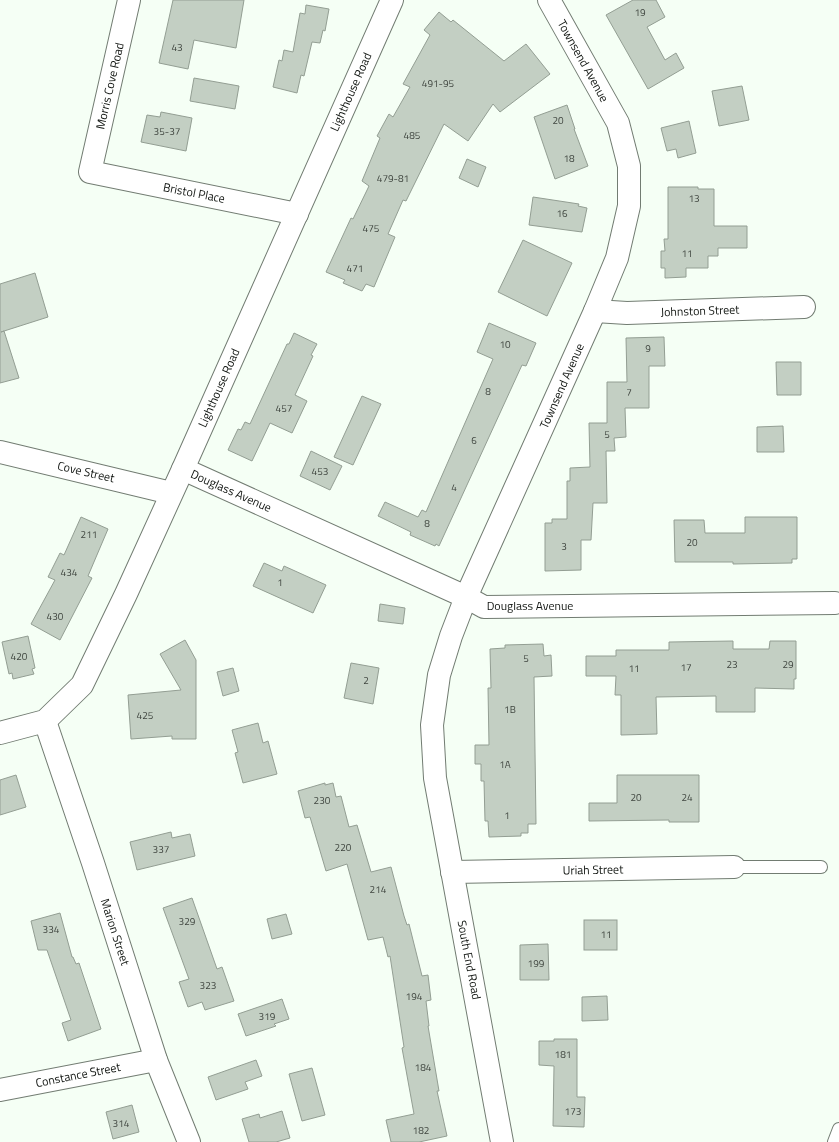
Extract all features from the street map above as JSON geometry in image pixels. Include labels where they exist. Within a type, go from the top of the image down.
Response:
[{"type":"street","name":"Morris Cove Road","points":[[90,172],[129,0]]},
{"type":"street","name":"Lighthouse Road","points":[[45,721],[82,684],[126,594],[392,0]]},
{"type":"street","name":"Townsend Avenue","points":[[435,778],[432,725],[439,675],[451,636],[466,597],[596,312],[617,258],[629,206],[629,166],[618,123],[549,0]]},
{"type":"street","name":"Bristol Place","points":[[90,172],[297,214]]},
{"type":"street","name":"Johnston Street","points":[[596,312],[627,313],[804,307]]},
{"type":"street","name":"Cove Street","points":[[0,452],[171,493]]},
{"type":"street","name":"Douglass Avenue","points":[[183,468],[466,597],[484,607],[835,603]]},
{"type":"street","points":[[0,733],[45,721]]},
{"type":"street","name":"Marion Street","points":[[45,721],[94,863],[156,1060],[189,1142]]},
{"type":"street","name":"South End Road","points":[[435,778],[502,1142]]},
{"type":"street","name":"Uriah Street","points":[[452,872],[734,867]]},
{"type":"street","name":"Constance Street","points":[[0,1090],[156,1060]]},
{"type":"lane","points":[[734,867],[821,867]]},
{"type":"lane","points":[[834,1142],[839,1129]]},
{"type":"building","points":[[173,0],[244,0],[236,48],[194,40],[188,69],[159,63]]},
{"type":"building","points":[[633,0],[656,0],[665,17],[647,27],[665,60],[676,53],[684,68],[648,89],[606,15]]},
{"type":"building","points":[[306,5],[329,9],[325,31],[323,30],[320,43],[312,42],[304,76],[301,75],[297,93],[273,87],[279,60],[282,61],[284,50],[293,52],[300,13],[305,14]]},
{"type":"building","points":[[439,12],[451,22],[453,20],[504,61],[526,44],[550,74],[500,112],[493,104],[468,141],[444,124],[406,201],[403,200],[388,234],[395,237],[374,287],[366,284],[362,291],[343,283],[345,280],[326,272],[351,218],[353,219],[369,186],[362,181],[380,138],[377,136],[389,114],[393,117],[410,87],[403,84],[430,35],[424,30]]},
{"type":"building","points":[[194,78],[239,86],[235,109],[190,101]]},
{"type":"building","points":[[742,86],[749,120],[719,126],[712,91]]},
{"type":"building","points":[[567,105],[588,166],[555,179],[534,117]]},
{"type":"building","points":[[161,112],[192,118],[186,151],[141,142],[147,115],[160,117]]},
{"type":"building","points":[[689,121],[696,153],[678,158],[676,149],[667,151],[661,128]]},
{"type":"building","points":[[467,159],[486,167],[478,187],[459,178]]},
{"type":"building","points":[[668,187],[698,187],[698,189],[714,189],[714,226],[747,226],[747,248],[718,248],[718,256],[708,256],[708,268],[686,268],[686,277],[665,278],[665,268],[661,268],[661,251],[665,251],[664,239],[668,239]]},
{"type":"building","points":[[533,197],[579,204],[578,206],[587,208],[582,232],[529,225]]},
{"type":"building","points":[[523,240],[572,263],[547,316],[498,292]]},
{"type":"building","points":[[35,273],[48,317],[4,331],[19,378],[0,383],[0,284]]},
{"type":"building","points":[[489,323],[536,343],[526,366],[522,365],[439,546],[436,544],[435,546],[410,535],[411,532],[378,516],[385,502],[418,517],[422,510],[426,512],[493,359],[477,352]]},
{"type":"building","points":[[294,333],[317,344],[295,395],[307,401],[292,433],[270,423],[252,461],[228,450],[238,429],[241,430],[245,422],[250,424],[287,344],[289,344]]},
{"type":"building","points":[[664,337],[665,366],[649,366],[649,408],[625,408],[626,437],[614,438],[615,451],[606,451],[607,503],[593,503],[591,540],[581,540],[581,570],[545,571],[545,523],[552,523],[552,519],[567,519],[567,481],[570,481],[570,468],[590,467],[589,423],[607,423],[607,382],[627,382],[626,338]]},
{"type":"building","points":[[776,362],[801,362],[801,395],[777,395]]},
{"type":"building","points":[[362,396],[381,404],[353,465],[334,457]]},
{"type":"building","points":[[783,426],[784,452],[757,452],[757,427]]},
{"type":"building","points":[[311,451],[342,466],[330,490],[300,476]]},
{"type":"building","points":[[81,517],[108,529],[88,576],[92,578],[60,640],[31,624],[55,580],[48,577],[60,553],[64,555]]},
{"type":"building","points":[[745,517],[797,517],[797,559],[792,559],[792,563],[733,564],[733,562],[675,562],[674,520],[704,520],[705,533],[745,533]]},
{"type":"building","points":[[264,563],[282,571],[284,566],[326,585],[313,613],[253,586]]},
{"type":"building","points":[[380,604],[405,608],[403,624],[378,621]]},
{"type":"building","points":[[28,636],[35,668],[32,669],[34,674],[13,679],[12,673],[9,674],[2,642]]},
{"type":"building","points":[[185,640],[196,660],[196,739],[172,739],[172,736],[131,739],[128,695],[181,690],[160,654]]},
{"type":"building","points":[[733,641],[733,649],[769,649],[770,641],[796,641],[796,679],[794,679],[794,689],[755,688],[755,712],[716,712],[716,696],[656,697],[657,734],[621,735],[621,695],[615,695],[616,676],[586,676],[586,656],[616,656],[616,650],[669,650],[669,642]]},
{"type":"building","points":[[543,644],[544,656],[551,655],[552,676],[534,677],[536,824],[528,824],[528,833],[521,833],[521,836],[489,837],[488,821],[485,821],[484,781],[481,781],[481,764],[475,764],[475,745],[489,745],[488,688],[491,688],[490,649],[505,648],[505,645]]},
{"type":"building","points":[[351,663],[379,668],[373,704],[344,698]]},
{"type":"building","points":[[233,668],[239,691],[223,696],[217,672]]},
{"type":"building","points":[[258,723],[263,743],[268,741],[277,774],[243,783],[235,753],[238,752],[232,730]]},
{"type":"building","points":[[16,775],[26,807],[0,815],[0,780]]},
{"type":"building","points":[[617,775],[699,775],[699,822],[669,822],[669,820],[589,821],[589,803],[617,803]]},
{"type":"building","points":[[325,783],[325,785],[333,783],[336,797],[341,796],[349,827],[357,825],[371,872],[391,867],[404,916],[407,925],[409,924],[422,976],[428,975],[431,1000],[426,1001],[428,1026],[439,1091],[437,1091],[447,1136],[419,1142],[391,1142],[386,1120],[414,1114],[402,1048],[404,1047],[390,956],[388,957],[383,937],[368,940],[347,864],[326,871],[310,817],[305,818],[298,791]]},
{"type":"building","points":[[171,832],[172,838],[190,834],[195,856],[137,870],[130,842]]},
{"type":"building","points":[[192,898],[217,969],[222,967],[234,1001],[205,1010],[202,1002],[188,1007],[179,982],[189,979],[163,908]]},
{"type":"building","points":[[60,913],[72,957],[76,964],[79,963],[101,1029],[68,1041],[62,1023],[71,1020],[47,950],[38,950],[31,921]]},
{"type":"building","points":[[286,914],[292,934],[272,939],[267,919]]},
{"type":"building","points":[[584,920],[617,920],[617,950],[584,950]]},
{"type":"building","points":[[548,944],[549,980],[520,980],[520,945]]},
{"type":"building","points":[[607,996],[608,1020],[582,1021],[582,997]]},
{"type":"building","points":[[282,999],[289,1019],[274,1024],[276,1026],[246,1036],[238,1014]]},
{"type":"building","points":[[554,1039],[577,1039],[577,1097],[585,1097],[584,1127],[553,1126],[554,1066],[539,1065],[539,1041],[554,1041]]},
{"type":"building","points":[[256,1060],[262,1076],[245,1082],[248,1089],[216,1100],[208,1077]]},
{"type":"building","points":[[312,1068],[325,1115],[302,1121],[289,1074]]},
{"type":"building","points":[[132,1105],[139,1132],[113,1139],[106,1112]]},
{"type":"building","points":[[282,1111],[290,1138],[276,1142],[249,1142],[242,1119],[259,1114],[260,1118]]}]
